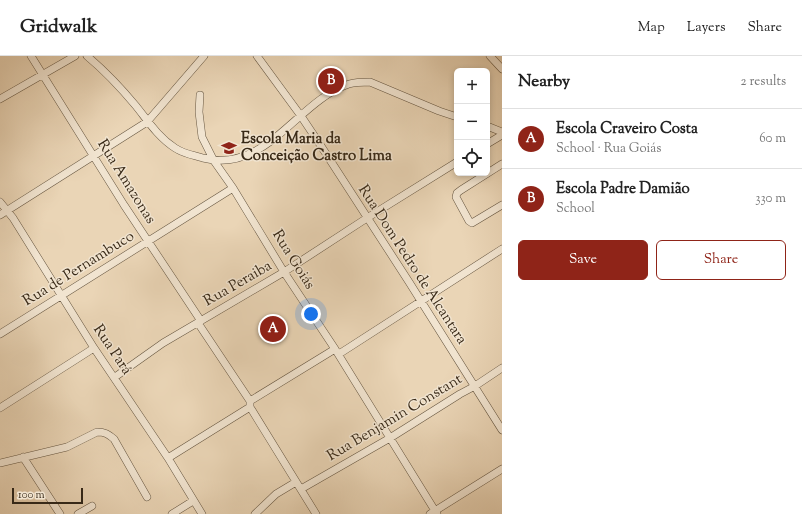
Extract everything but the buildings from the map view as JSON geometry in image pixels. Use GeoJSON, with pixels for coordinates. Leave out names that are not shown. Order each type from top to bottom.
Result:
{"type":"FeatureCollection","features":[{"type":"Feature","properties":{"kind":"street","name":"Rua Amazonas"},"geometry":{"type":"LineString","coordinates":[[31,56],[124,205],[200,322],[316,514]]}},
{"type":"Feature","properties":{"kind":"street"},"geometry":{"type":"LineString","coordinates":[[0,99],[75,56]]}},
{"type":"Feature","properties":{"kind":"street"},"geometry":{"type":"LineString","coordinates":[[88,56],[123,90],[147,122],[162,138],[175,148],[194,156],[214,161],[241,157],[258,151],[331,92],[349,84],[370,82],[438,111],[454,116]]}},
{"type":"Feature","properties":{"kind":"street"},"geometry":{"type":"LineString","coordinates":[[0,215],[147,122],[204,56]]}},
{"type":"Feature","properties":{"kind":"street","name":"Rua Dom Pedro de Alcantara"},"geometry":{"type":"LineString","coordinates":[[257,56],[301,116],[421,301],[502,430]]}},
{"type":"Feature","properties":{"kind":"street"},"geometry":{"type":"LineString","coordinates":[[490,56],[502,69]]}},
{"type":"Feature","properties":{"kind":"street","name":"Rua Goiás"},"geometry":{"type":"LineString","coordinates":[[200,95],[202,137],[214,161],[233,188],[284,272],[337,352],[434,513]]}},
{"type":"Feature","properties":{"kind":"street"},"geometry":{"type":"LineString","coordinates":[[490,127],[502,133],[490,142]]}},
{"type":"Feature","properties":{"kind":"street","name":"Rua Peraiba"},"geometry":{"type":"LineString","coordinates":[[115,377],[163,343],[284,272],[454,164]]}},
{"type":"Feature","properties":{"kind":"street"},"geometry":{"type":"LineString","coordinates":[[502,164],[461,190],[456,196],[469,221],[472,223],[502,205]]}},
{"type":"Feature","properties":{"kind":"street","name":"Rua de Pernambuco"},"geometry":{"type":"LineString","coordinates":[[0,334],[233,188]]}},
{"type":"Feature","properties":{"kind":"street","name":"Rua Pará"},"geometry":{"type":"LineString","coordinates":[[0,202],[94,348],[115,377],[168,458],[202,514]]}},
{"type":"Feature","properties":{"kind":"street"},"geometry":{"type":"LineString","coordinates":[[168,458],[250,404],[421,301],[502,249]]}},
{"type":"Feature","properties":{"kind":"street"},"geometry":{"type":"LineString","coordinates":[[0,408],[57,370],[94,348]]}},
{"type":"Feature","properties":{"kind":"street","name":"Rua Benjamin Constant"},"geometry":{"type":"LineString","coordinates":[[301,489],[390,438],[502,368]]}},
{"type":"Feature","properties":{"kind":"street"},"geometry":{"type":"LineString","coordinates":[[0,463],[67,447],[97,432],[102,432],[108,434],[117,446],[147,497]]}},
{"type":"Feature","properties":{"kind":"street"},"geometry":{"type":"LineString","coordinates":[[23,458],[60,514]]}},
{"type":"Feature","properties":{"kind":"street"},"geometry":{"type":"LineString","coordinates":[[434,513],[502,469]]}},
{"type":"Feature","properties":{"kind":"street"},"geometry":{"type":"LineString","coordinates":[[255,514],[276,494],[296,482]]}},
{"type":"Feature","properties":{"kind":"street"},"geometry":{"type":"LineString","coordinates":[[172,514],[193,501]]}},
{"type":"Feature","properties":{"kind":"street"},"geometry":{"type":"LineString","coordinates":[[78,514],[92,506]]}},
{"type":"Feature","properties":{"kind":"place","name":"Escola Padre Damião"},"geometry":{"type":"Point","coordinates":[331,81]}},
{"type":"Feature","properties":{"kind":"place","name":"Escola Maria da Conceição Castro Lima"},"geometry":{"type":"Point","coordinates":[229,148]}},
{"type":"Feature","properties":{"kind":"place","name":"Escola Craveiro Costa"},"geometry":{"type":"Point","coordinates":[273,329]}}]}
